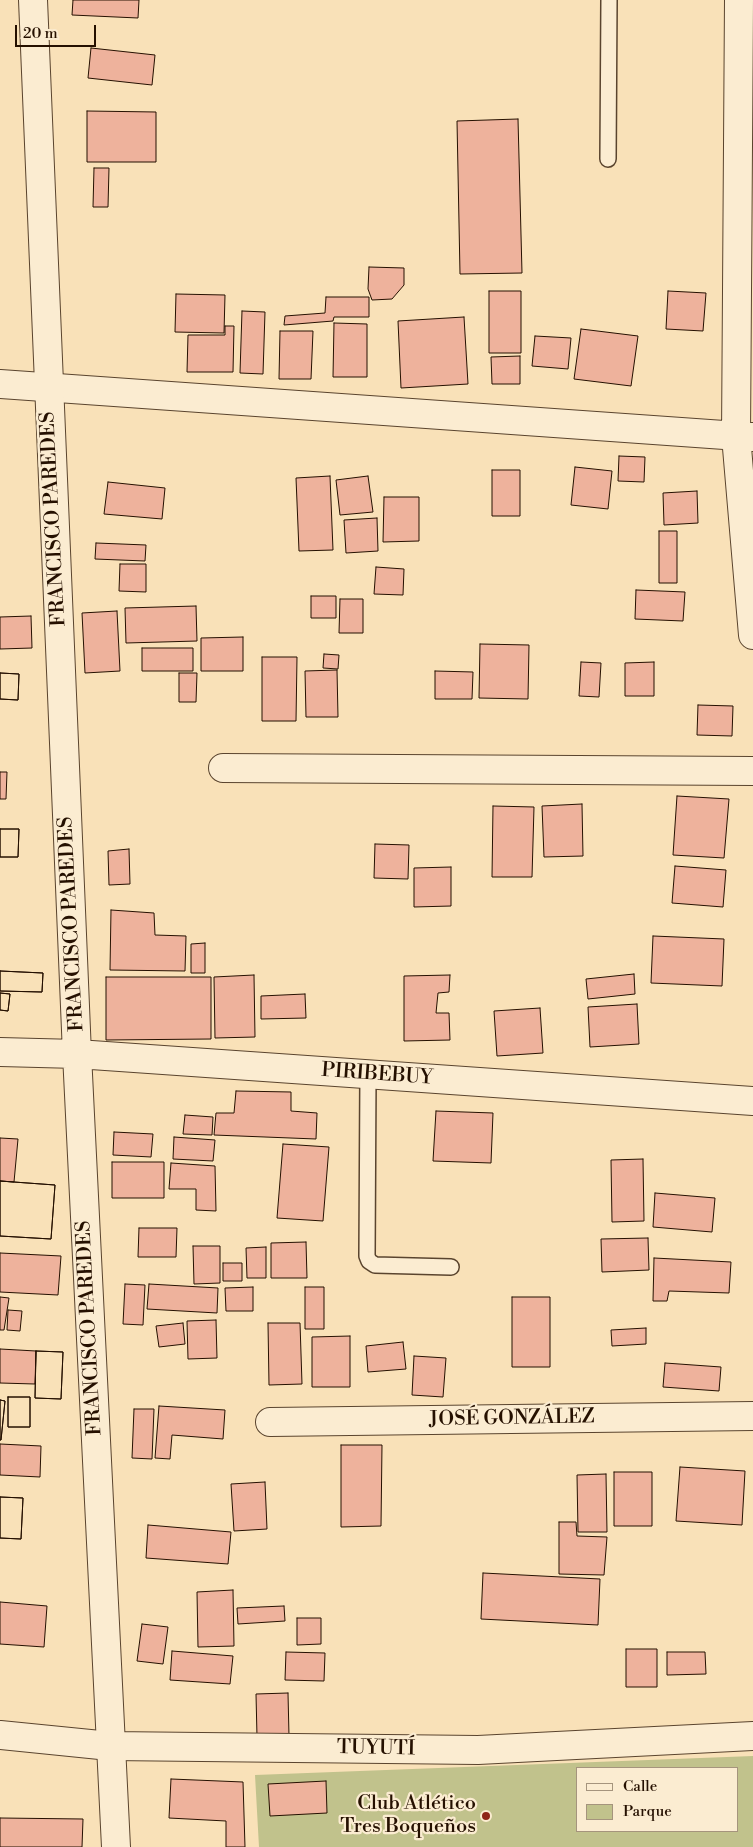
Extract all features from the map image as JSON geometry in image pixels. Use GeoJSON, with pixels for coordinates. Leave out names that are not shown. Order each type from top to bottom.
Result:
{"type":"FeatureCollection","features":[{"type":"Feature","properties":{"kind":"street","name":"FRANCISCO PAREDES"},"geometry":{"type":"LineString","coordinates":[[33,0],[48,388],[116,1847]]}},
{"type":"Feature","properties":{"kind":"street"},"geometry":{"type":"LineString","coordinates":[[739,0],[745,437],[753,635]]}},
{"type":"Feature","properties":{"kind":"street"},"geometry":{"type":"LineString","coordinates":[[0,384],[745,437]]}},
{"type":"Feature","properties":{"kind":"street"},"geometry":{"type":"LineString","coordinates":[[222,768],[753,771]]}},
{"type":"Feature","properties":{"kind":"street","name":"PIRIBEBUY"},"geometry":{"type":"LineString","coordinates":[[0,1052],[78,1054],[753,1101]]}},
{"type":"Feature","properties":{"kind":"street","name":"JOSÉ GONZÁLEZ"},"geometry":{"type":"LineString","coordinates":[[270,1422],[753,1416]]}},
{"type":"Feature","properties":{"kind":"street","name":"TUYUTÍ"},"geometry":{"type":"LineString","coordinates":[[0,1735],[110,1746],[478,1750],[753,1736]]}},
{"type":"Feature","properties":{"kind":"lane"},"geometry":{"type":"LineString","coordinates":[[608,159],[609,0]]}},
{"type":"Feature","properties":{"kind":"lane"},"geometry":{"type":"LineString","coordinates":[[368,1074],[367,1256],[369,1261],[375,1265],[451,1267]]}},
{"type":"Feature","properties":{"kind":"green space"},"geometry":{"type":"Polygon","coordinates":[[[753,1756],[753,1847],[259,1847],[255,1775],[753,1756]]]}},
{"type":"Feature","properties":{"kind":"building"},"geometry":{"type":"Polygon","coordinates":[[[73,0],[139,0],[138,18],[72,15],[73,0]]]}},
{"type":"Feature","properties":{"kind":"building"},"geometry":{"type":"Polygon","coordinates":[[[91,48],[155,55],[152,85],[88,78],[91,48]]]}},
{"type":"Feature","properties":{"kind":"building"},"geometry":{"type":"Polygon","coordinates":[[[87,111],[156,112],[156,162],[87,162],[87,111]]]}},
{"type":"Feature","properties":{"kind":"building"},"geometry":{"type":"Polygon","coordinates":[[[518,119],[522,273],[460,274],[457,121],[518,119]]]}},
{"type":"Feature","properties":{"kind":"building"},"geometry":{"type":"Polygon","coordinates":[[[94,168],[109,168],[108,207],[93,207],[94,168]]]}},
{"type":"Feature","properties":{"kind":"building"},"geometry":{"type":"Polygon","coordinates":[[[369,267],[404,268],[404,285],[392,299],[372,300],[368,289],[369,267]]]}},
{"type":"Feature","properties":{"kind":"building"},"geometry":{"type":"Polygon","coordinates":[[[489,291],[521,291],[521,353],[489,353],[489,291]]]}},
{"type":"Feature","properties":{"kind":"building"},"geometry":{"type":"Polygon","coordinates":[[[668,291],[706,293],[703,331],[666,329],[668,291]]]}},
{"type":"Feature","properties":{"kind":"building"},"geometry":{"type":"Polygon","coordinates":[[[176,294],[225,295],[224,333],[175,332],[176,294]]]}},
{"type":"Feature","properties":{"kind":"building"},"geometry":{"type":"Polygon","coordinates":[[[326,297],[369,297],[369,317],[334,317],[333,321],[284,325],[285,316],[325,313],[326,297]]]}},
{"type":"Feature","properties":{"kind":"building"},"geometry":{"type":"Polygon","coordinates":[[[242,311],[265,312],[263,374],[240,373],[242,311]]]}},
{"type":"Feature","properties":{"kind":"building"},"geometry":{"type":"Polygon","coordinates":[[[464,317],[468,384],[401,388],[398,321],[464,317]]]}},
{"type":"Feature","properties":{"kind":"building"},"geometry":{"type":"Polygon","coordinates":[[[334,323],[367,324],[367,377],[333,377],[334,323]]]}},
{"type":"Feature","properties":{"kind":"building"},"geometry":{"type":"Polygon","coordinates":[[[225,326],[234,326],[233,372],[187,372],[188,335],[225,335],[225,326]]]}},
{"type":"Feature","properties":{"kind":"building"},"geometry":{"type":"Polygon","coordinates":[[[581,329],[638,336],[631,386],[574,379],[581,329]]]}},
{"type":"Feature","properties":{"kind":"building"},"geometry":{"type":"Polygon","coordinates":[[[280,331],[313,331],[311,379],[279,379],[280,331]]]}},
{"type":"Feature","properties":{"kind":"building"},"geometry":{"type":"Polygon","coordinates":[[[535,336],[571,338],[568,369],[532,366],[535,336]]]}},
{"type":"Feature","properties":{"kind":"building"},"geometry":{"type":"Polygon","coordinates":[[[520,356],[520,384],[492,384],[491,357],[520,356]]]}},
{"type":"Feature","properties":{"kind":"building"},"geometry":{"type":"Polygon","coordinates":[[[619,456],[645,457],[644,482],[618,481],[619,456]]]}},
{"type":"Feature","properties":{"kind":"building"},"geometry":{"type":"Polygon","coordinates":[[[575,467],[612,471],[608,509],[571,505],[575,467]]]}},
{"type":"Feature","properties":{"kind":"building"},"geometry":{"type":"Polygon","coordinates":[[[492,470],[520,470],[520,516],[492,516],[492,470]]]}},
{"type":"Feature","properties":{"kind":"building"},"geometry":{"type":"Polygon","coordinates":[[[330,476],[333,550],[299,551],[296,478],[330,476]]]}},
{"type":"Feature","properties":{"kind":"building"},"geometry":{"type":"Polygon","coordinates":[[[368,476],[373,512],[340,515],[336,480],[368,476]]]}},
{"type":"Feature","properties":{"kind":"building"},"geometry":{"type":"Polygon","coordinates":[[[108,482],[165,488],[162,519],[104,514],[108,482]]]}},
{"type":"Feature","properties":{"kind":"building"},"geometry":{"type":"Polygon","coordinates":[[[697,491],[698,523],[664,525],[663,493],[697,491]]]}},
{"type":"Feature","properties":{"kind":"building"},"geometry":{"type":"Polygon","coordinates":[[[384,497],[419,497],[419,541],[383,542],[384,497]]]}},
{"type":"Feature","properties":{"kind":"building"},"geometry":{"type":"Polygon","coordinates":[[[377,518],[378,551],[346,553],[344,520],[377,518]]]}},
{"type":"Feature","properties":{"kind":"building"},"geometry":{"type":"Polygon","coordinates":[[[659,531],[677,531],[677,583],[659,583],[659,531]]]}},
{"type":"Feature","properties":{"kind":"building"},"geometry":{"type":"Polygon","coordinates":[[[96,543],[146,545],[145,561],[95,559],[96,543]]]}},
{"type":"Feature","properties":{"kind":"building"},"geometry":{"type":"Polygon","coordinates":[[[120,564],[146,564],[146,592],[119,591],[120,564]]]}},
{"type":"Feature","properties":{"kind":"building"},"geometry":{"type":"Polygon","coordinates":[[[376,567],[404,569],[403,595],[374,594],[376,567]]]}},
{"type":"Feature","properties":{"kind":"building"},"geometry":{"type":"Polygon","coordinates":[[[636,590],[685,592],[683,621],[635,619],[636,590]]]}},
{"type":"Feature","properties":{"kind":"building"},"geometry":{"type":"Polygon","coordinates":[[[311,596],[336,596],[336,618],[311,618],[311,596]]]}},
{"type":"Feature","properties":{"kind":"building"},"geometry":{"type":"Polygon","coordinates":[[[340,599],[363,599],[363,633],[339,633],[340,599]]]}},
{"type":"Feature","properties":{"kind":"building"},"geometry":{"type":"Polygon","coordinates":[[[196,606],[197,641],[126,643],[125,608],[196,606]]]}},
{"type":"Feature","properties":{"kind":"building"},"geometry":{"type":"Polygon","coordinates":[[[117,611],[120,671],[85,673],[82,613],[117,611]]]}},
{"type":"Feature","properties":{"kind":"building"},"geometry":{"type":"Polygon","coordinates":[[[31,616],[32,648],[0,649],[0,617],[31,616]]]}},
{"type":"Feature","properties":{"kind":"building"},"geometry":{"type":"Polygon","coordinates":[[[243,637],[243,671],[201,671],[201,638],[243,637]]]}},
{"type":"Feature","properties":{"kind":"building"},"geometry":{"type":"Polygon","coordinates":[[[480,644],[529,645],[528,699],[479,698],[480,644]]]}},
{"type":"Feature","properties":{"kind":"building"},"geometry":{"type":"Polygon","coordinates":[[[142,648],[193,648],[193,671],[142,671],[142,648]]]}},
{"type":"Feature","properties":{"kind":"building"},"geometry":{"type":"Polygon","coordinates":[[[324,654],[339,655],[338,669],[323,668],[324,654]]]}},
{"type":"Feature","properties":{"kind":"building"},"geometry":{"type":"Polygon","coordinates":[[[262,657],[297,657],[296,721],[262,721],[262,657]]]}},
{"type":"Feature","properties":{"kind":"building"},"geometry":{"type":"Polygon","coordinates":[[[581,662],[601,663],[599,697],[579,696],[581,662]]]}},
{"type":"Feature","properties":{"kind":"building"},"geometry":{"type":"Polygon","coordinates":[[[654,662],[654,696],[625,696],[625,663],[654,662]]]}},
{"type":"Feature","properties":{"kind":"building"},"geometry":{"type":"Polygon","coordinates":[[[337,670],[338,717],[306,717],[305,671],[337,670]]]}},
{"type":"Feature","properties":{"kind":"building"},"geometry":{"type":"Polygon","coordinates":[[[435,671],[473,672],[472,699],[435,699],[435,671]]]}},
{"type":"Feature","properties":{"kind":"building"},"geometry":{"type":"Polygon","coordinates":[[[0,673],[19,674],[18,700],[0,699],[0,673]]]}},
{"type":"Feature","properties":{"kind":"building"},"geometry":{"type":"Polygon","coordinates":[[[0,673],[19,674],[18,700],[0,699],[0,673]]]}},
{"type":"Feature","properties":{"kind":"building"},"geometry":{"type":"Polygon","coordinates":[[[179,673],[197,673],[196,702],[179,702],[179,673]]]}},
{"type":"Feature","properties":{"kind":"building"},"geometry":{"type":"Polygon","coordinates":[[[698,705],[733,706],[732,736],[697,735],[698,705]]]}},
{"type":"Feature","properties":{"kind":"building"},"geometry":{"type":"Polygon","coordinates":[[[0,772],[7,772],[6,799],[0,799],[0,772]]]}},
{"type":"Feature","properties":{"kind":"building"},"geometry":{"type":"Polygon","coordinates":[[[677,796],[729,799],[724,858],[673,855],[677,796]]]}},
{"type":"Feature","properties":{"kind":"building"},"geometry":{"type":"Polygon","coordinates":[[[582,804],[583,856],[544,857],[542,806],[582,804]]]}},
{"type":"Feature","properties":{"kind":"building"},"geometry":{"type":"Polygon","coordinates":[[[493,806],[534,807],[532,877],[492,877],[493,806]]]}},
{"type":"Feature","properties":{"kind":"building"},"geometry":{"type":"Polygon","coordinates":[[[0,829],[19,829],[18,857],[0,857],[0,829]]]}},
{"type":"Feature","properties":{"kind":"building"},"geometry":{"type":"Polygon","coordinates":[[[0,829],[19,829],[18,857],[0,857],[0,829]]]}},
{"type":"Feature","properties":{"kind":"building"},"geometry":{"type":"Polygon","coordinates":[[[375,844],[409,845],[408,879],[374,878],[375,844]]]}},
{"type":"Feature","properties":{"kind":"building"},"geometry":{"type":"Polygon","coordinates":[[[129,849],[130,884],[109,885],[108,851],[129,849]]]}},
{"type":"Feature","properties":{"kind":"building"},"geometry":{"type":"Polygon","coordinates":[[[675,866],[726,870],[723,907],[672,903],[675,866]]]}},
{"type":"Feature","properties":{"kind":"building"},"geometry":{"type":"Polygon","coordinates":[[[451,867],[451,906],[414,907],[414,868],[451,867]]]}},
{"type":"Feature","properties":{"kind":"building"},"geometry":{"type":"Polygon","coordinates":[[[111,910],[154,913],[155,935],[186,936],[185,971],[110,970],[111,910]]]}},
{"type":"Feature","properties":{"kind":"building"},"geometry":{"type":"Polygon","coordinates":[[[653,936],[724,939],[722,986],[651,983],[653,936]]]}},
{"type":"Feature","properties":{"kind":"building"},"geometry":{"type":"Polygon","coordinates":[[[205,943],[205,973],[191,973],[191,944],[205,943]]]}},
{"type":"Feature","properties":{"kind":"building"},"geometry":{"type":"Polygon","coordinates":[[[0,971],[43,973],[42,992],[0,991],[0,971]]]}},
{"type":"Feature","properties":{"kind":"building"},"geometry":{"type":"Polygon","coordinates":[[[0,971],[43,973],[42,992],[0,991],[0,971]]]}},
{"type":"Feature","properties":{"kind":"building"},"geometry":{"type":"Polygon","coordinates":[[[634,974],[635,994],[588,999],[586,979],[634,974]]]}},
{"type":"Feature","properties":{"kind":"building"},"geometry":{"type":"Polygon","coordinates":[[[254,975],[255,1037],[215,1038],[214,977],[254,975]]]}},
{"type":"Feature","properties":{"kind":"building"},"geometry":{"type":"Polygon","coordinates":[[[450,975],[449,992],[438,993],[436,1013],[449,1013],[450,1040],[404,1041],[404,976],[450,975]]]}},
{"type":"Feature","properties":{"kind":"building"},"geometry":{"type":"Polygon","coordinates":[[[106,977],[211,977],[211,1039],[106,1040],[106,977]]]}},
{"type":"Feature","properties":{"kind":"building"},"geometry":{"type":"Polygon","coordinates":[[[0,993],[10,994],[8,1011],[0,1010],[0,993]]]}},
{"type":"Feature","properties":{"kind":"building"},"geometry":{"type":"Polygon","coordinates":[[[0,993],[10,994],[8,1011],[0,1010],[0,993]]]}},
{"type":"Feature","properties":{"kind":"building"},"geometry":{"type":"Polygon","coordinates":[[[305,994],[306,1018],[261,1019],[261,996],[305,994]]]}},
{"type":"Feature","properties":{"kind":"building"},"geometry":{"type":"Polygon","coordinates":[[[637,1004],[639,1044],[590,1047],[588,1007],[637,1004]]]}},
{"type":"Feature","properties":{"kind":"building"},"geometry":{"type":"Polygon","coordinates":[[[540,1008],[543,1053],[497,1056],[494,1011],[540,1008]]]}},
{"type":"Feature","properties":{"kind":"building"},"geometry":{"type":"Polygon","coordinates":[[[236,1091],[291,1092],[291,1111],[317,1113],[316,1139],[214,1135],[216,1113],[234,1113],[236,1091]]]}},
{"type":"Feature","properties":{"kind":"building"},"geometry":{"type":"Polygon","coordinates":[[[436,1111],[493,1113],[491,1163],[433,1161],[436,1111]]]}},
{"type":"Feature","properties":{"kind":"building"},"geometry":{"type":"Polygon","coordinates":[[[185,1115],[213,1117],[212,1135],[183,1134],[185,1115]]]}},
{"type":"Feature","properties":{"kind":"building"},"geometry":{"type":"Polygon","coordinates":[[[114,1132],[153,1134],[151,1157],[113,1155],[114,1132]]]}},
{"type":"Feature","properties":{"kind":"building"},"geometry":{"type":"Polygon","coordinates":[[[174,1137],[215,1140],[213,1161],[173,1159],[174,1137]]]}},
{"type":"Feature","properties":{"kind":"building"},"geometry":{"type":"Polygon","coordinates":[[[0,1138],[18,1139],[14,1182],[0,1181],[0,1138]]]}},
{"type":"Feature","properties":{"kind":"building"},"geometry":{"type":"Polygon","coordinates":[[[283,1144],[329,1147],[323,1221],[277,1218],[283,1144]]]}},
{"type":"Feature","properties":{"kind":"building"},"geometry":{"type":"Polygon","coordinates":[[[643,1159],[644,1221],[612,1222],[611,1160],[643,1159]]]}},
{"type":"Feature","properties":{"kind":"building"},"geometry":{"type":"Polygon","coordinates":[[[112,1162],[164,1162],[164,1198],[112,1198],[112,1162]]]}},
{"type":"Feature","properties":{"kind":"building"},"geometry":{"type":"Polygon","coordinates":[[[171,1163],[215,1166],[216,1211],[196,1210],[196,1189],[169,1189],[171,1163]]]}},
{"type":"Feature","properties":{"kind":"building"},"geometry":{"type":"Polygon","coordinates":[[[0,1181],[55,1185],[51,1239],[0,1236],[0,1181]]]}},
{"type":"Feature","properties":{"kind":"building"},"geometry":{"type":"Polygon","coordinates":[[[0,1181],[55,1185],[51,1239],[0,1236],[0,1181]]]}},
{"type":"Feature","properties":{"kind":"building"},"geometry":{"type":"Polygon","coordinates":[[[655,1193],[715,1198],[712,1232],[653,1227],[655,1193]]]}},
{"type":"Feature","properties":{"kind":"building"},"geometry":{"type":"Polygon","coordinates":[[[139,1228],[177,1228],[176,1257],[138,1257],[139,1228]]]}},
{"type":"Feature","properties":{"kind":"building"},"geometry":{"type":"Polygon","coordinates":[[[648,1238],[649,1270],[602,1272],[601,1239],[648,1238]]]}},
{"type":"Feature","properties":{"kind":"building"},"geometry":{"type":"Polygon","coordinates":[[[306,1242],[307,1278],[271,1278],[271,1243],[306,1242]]]}},
{"type":"Feature","properties":{"kind":"building"},"geometry":{"type":"Polygon","coordinates":[[[193,1246],[220,1246],[220,1283],[194,1284],[193,1246]]]}},
{"type":"Feature","properties":{"kind":"building"},"geometry":{"type":"Polygon","coordinates":[[[266,1247],[266,1278],[247,1278],[246,1248],[266,1247]]]}},
{"type":"Feature","properties":{"kind":"building"},"geometry":{"type":"Polygon","coordinates":[[[0,1253],[61,1256],[58,1295],[0,1292],[0,1253]]]}},
{"type":"Feature","properties":{"kind":"building"},"geometry":{"type":"Polygon","coordinates":[[[654,1258],[731,1262],[729,1293],[669,1291],[667,1301],[653,1301],[654,1258]]]}},
{"type":"Feature","properties":{"kind":"building"},"geometry":{"type":"Polygon","coordinates":[[[223,1263],[242,1263],[242,1281],[223,1281],[223,1263]]]}},
{"type":"Feature","properties":{"kind":"building"},"geometry":{"type":"Polygon","coordinates":[[[125,1284],[145,1285],[143,1325],[123,1324],[125,1284]]]}},
{"type":"Feature","properties":{"kind":"building"},"geometry":{"type":"Polygon","coordinates":[[[149,1284],[218,1288],[217,1313],[147,1309],[149,1284]]]}},
{"type":"Feature","properties":{"kind":"building"},"geometry":{"type":"Polygon","coordinates":[[[253,1287],[253,1311],[226,1311],[225,1288],[253,1287]]]}},
{"type":"Feature","properties":{"kind":"building"},"geometry":{"type":"Polygon","coordinates":[[[305,1287],[324,1287],[324,1329],[305,1329],[305,1287]]]}},
{"type":"Feature","properties":{"kind":"building"},"geometry":{"type":"Polygon","coordinates":[[[0,1297],[9,1298],[4,1330],[0,1330],[0,1297]]]}},
{"type":"Feature","properties":{"kind":"building"},"geometry":{"type":"Polygon","coordinates":[[[512,1297],[550,1297],[550,1367],[512,1367],[512,1297]]]}},
{"type":"Feature","properties":{"kind":"building"},"geometry":{"type":"Polygon","coordinates":[[[8,1310],[22,1311],[20,1331],[7,1330],[8,1310]]]}},
{"type":"Feature","properties":{"kind":"building"},"geometry":{"type":"Polygon","coordinates":[[[216,1320],[217,1358],[188,1359],[187,1321],[216,1320]]]}},
{"type":"Feature","properties":{"kind":"building"},"geometry":{"type":"Polygon","coordinates":[[[183,1323],[185,1344],[159,1347],[156,1326],[183,1323]]]}},
{"type":"Feature","properties":{"kind":"building"},"geometry":{"type":"Polygon","coordinates":[[[268,1323],[300,1323],[302,1384],[269,1385],[268,1323]]]}},
{"type":"Feature","properties":{"kind":"building"},"geometry":{"type":"Polygon","coordinates":[[[646,1328],[646,1344],[612,1346],[611,1330],[646,1328]]]}},
{"type":"Feature","properties":{"kind":"building"},"geometry":{"type":"Polygon","coordinates":[[[350,1336],[350,1387],[312,1387],[312,1337],[350,1336]]]}},
{"type":"Feature","properties":{"kind":"building"},"geometry":{"type":"Polygon","coordinates":[[[403,1342],[406,1369],[368,1372],[366,1346],[403,1342]]]}},
{"type":"Feature","properties":{"kind":"building"},"geometry":{"type":"Polygon","coordinates":[[[0,1349],[36,1351],[35,1384],[0,1383],[0,1349]]]}},
{"type":"Feature","properties":{"kind":"building"},"geometry":{"type":"Polygon","coordinates":[[[36,1351],[63,1352],[61,1399],[35,1398],[36,1351]]]}},
{"type":"Feature","properties":{"kind":"building"},"geometry":{"type":"Polygon","coordinates":[[[36,1351],[63,1352],[61,1399],[35,1398],[36,1351]]]}},
{"type":"Feature","properties":{"kind":"building"},"geometry":{"type":"Polygon","coordinates":[[[414,1356],[446,1358],[443,1397],[412,1395],[414,1356]]]}},
{"type":"Feature","properties":{"kind":"building"},"geometry":{"type":"Polygon","coordinates":[[[665,1363],[721,1367],[719,1391],[663,1387],[665,1363]]]}},
{"type":"Feature","properties":{"kind":"building"},"geometry":{"type":"Polygon","coordinates":[[[8,1397],[30,1397],[30,1427],[8,1427],[8,1397]]]}},
{"type":"Feature","properties":{"kind":"building"},"geometry":{"type":"Polygon","coordinates":[[[8,1397],[30,1397],[30,1427],[8,1427],[8,1397]]]}},
{"type":"Feature","properties":{"kind":"building"},"geometry":{"type":"Polygon","coordinates":[[[0,1400],[5,1401],[1,1440],[0,1440],[0,1400]]]}},
{"type":"Feature","properties":{"kind":"building"},"geometry":{"type":"Polygon","coordinates":[[[0,1400],[5,1401],[1,1440],[0,1440],[0,1400]]]}},
{"type":"Feature","properties":{"kind":"building"},"geometry":{"type":"Polygon","coordinates":[[[159,1406],[225,1410],[223,1439],[172,1435],[170,1459],[155,1458],[159,1406]]]}},
{"type":"Feature","properties":{"kind":"building"},"geometry":{"type":"Polygon","coordinates":[[[134,1409],[154,1409],[152,1459],[132,1458],[134,1409]]]}},
{"type":"Feature","properties":{"kind":"building"},"geometry":{"type":"Polygon","coordinates":[[[0,1444],[41,1446],[40,1477],[0,1475],[0,1444]]]}},
{"type":"Feature","properties":{"kind":"building"},"geometry":{"type":"Polygon","coordinates":[[[341,1445],[382,1445],[381,1526],[341,1527],[341,1445]]]}},
{"type":"Feature","properties":{"kind":"building"},"geometry":{"type":"Polygon","coordinates":[[[680,1467],[745,1471],[742,1525],[676,1521],[680,1467]]]}},
{"type":"Feature","properties":{"kind":"building"},"geometry":{"type":"Polygon","coordinates":[[[614,1472],[652,1472],[652,1526],[614,1526],[614,1472]]]}},
{"type":"Feature","properties":{"kind":"building"},"geometry":{"type":"Polygon","coordinates":[[[606,1474],[607,1532],[578,1532],[577,1475],[606,1474]]]}},
{"type":"Feature","properties":{"kind":"building"},"geometry":{"type":"Polygon","coordinates":[[[265,1482],[267,1529],[234,1531],[231,1484],[265,1482]]]}},
{"type":"Feature","properties":{"kind":"building"},"geometry":{"type":"Polygon","coordinates":[[[0,1497],[23,1498],[21,1539],[0,1538],[0,1497]]]}},
{"type":"Feature","properties":{"kind":"building"},"geometry":{"type":"Polygon","coordinates":[[[0,1497],[23,1498],[21,1539],[0,1538],[0,1497]]]}},
{"type":"Feature","properties":{"kind":"building"},"geometry":{"type":"Polygon","coordinates":[[[559,1522],[576,1522],[577,1536],[607,1537],[604,1575],[559,1574],[559,1522]]]}},
{"type":"Feature","properties":{"kind":"building"},"geometry":{"type":"Polygon","coordinates":[[[148,1525],[231,1532],[228,1564],[146,1558],[148,1525]]]}},
{"type":"Feature","properties":{"kind":"building"},"geometry":{"type":"Polygon","coordinates":[[[483,1573],[600,1579],[598,1625],[481,1619],[483,1573]]]}},
{"type":"Feature","properties":{"kind":"building"},"geometry":{"type":"Polygon","coordinates":[[[233,1590],[234,1646],[198,1647],[197,1592],[233,1590]]]}},
{"type":"Feature","properties":{"kind":"building"},"geometry":{"type":"Polygon","coordinates":[[[0,1602],[47,1606],[44,1647],[0,1644],[0,1602]]]}},
{"type":"Feature","properties":{"kind":"building"},"geometry":{"type":"Polygon","coordinates":[[[284,1606],[285,1621],[238,1624],[237,1608],[284,1606]]]}},
{"type":"Feature","properties":{"kind":"building"},"geometry":{"type":"Polygon","coordinates":[[[297,1618],[321,1618],[321,1644],[297,1645],[297,1618]]]}},
{"type":"Feature","properties":{"kind":"building"},"geometry":{"type":"Polygon","coordinates":[[[142,1624],[168,1627],[163,1664],[137,1661],[142,1624]]]}},
{"type":"Feature","properties":{"kind":"building"},"geometry":{"type":"Polygon","coordinates":[[[626,1649],[657,1649],[657,1687],[626,1687],[626,1649]]]}},
{"type":"Feature","properties":{"kind":"building"},"geometry":{"type":"Polygon","coordinates":[[[172,1651],[233,1656],[230,1684],[170,1680],[172,1651]]]}},
{"type":"Feature","properties":{"kind":"building"},"geometry":{"type":"Polygon","coordinates":[[[286,1652],[325,1653],[324,1681],[285,1680],[286,1652]]]}},
{"type":"Feature","properties":{"kind":"building"},"geometry":{"type":"Polygon","coordinates":[[[667,1652],[705,1652],[706,1674],[667,1675],[667,1652]]]}},
{"type":"Feature","properties":{"kind":"building"},"geometry":{"type":"Polygon","coordinates":[[[288,1693],[289,1736],[257,1737],[256,1694],[288,1693]]]}},
{"type":"Feature","properties":{"kind":"building"},"geometry":{"type":"Polygon","coordinates":[[[171,1779],[243,1782],[245,1847],[226,1847],[226,1821],[169,1818],[171,1779]]]}},
{"type":"Feature","properties":{"kind":"building"},"geometry":{"type":"Polygon","coordinates":[[[326,1781],[327,1813],[270,1816],[268,1784],[326,1781]]]}},
{"type":"Feature","properties":{"kind":"building"},"geometry":{"type":"Polygon","coordinates":[[[0,1818],[83,1819],[82,1847],[0,1847],[0,1818]]]}},
{"type":"Feature","properties":{"kind":"place","name":"Club Atlético Tres Boqueños"},"geometry":{"type":"Point","coordinates":[486,1816]}}]}
